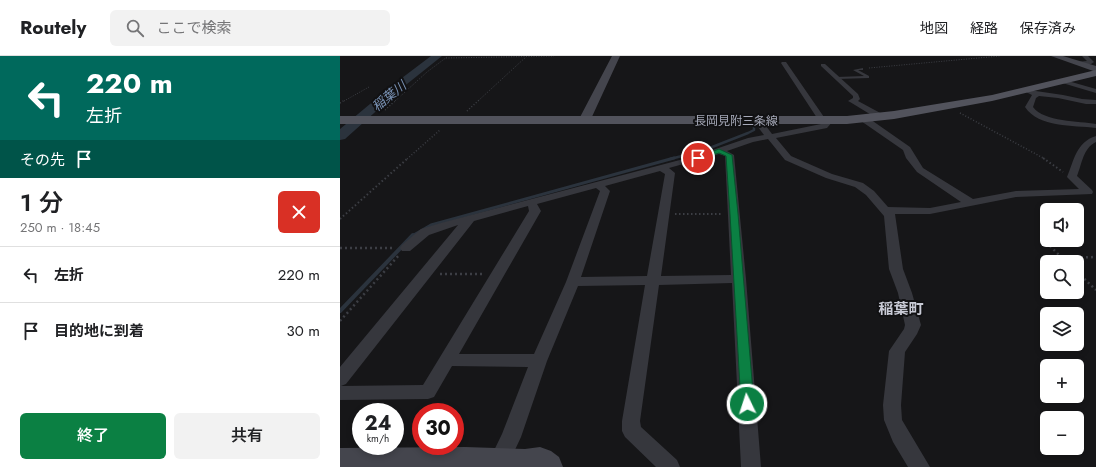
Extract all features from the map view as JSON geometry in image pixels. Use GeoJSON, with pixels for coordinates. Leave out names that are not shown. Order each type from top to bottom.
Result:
{"type":"FeatureCollection","features":[{"type":"Feature","properties":{"kind":"main road","name":"長岡見附三条線"},"geometry":{"type":"LineString","coordinates":[[340,120],[826,121],[864,119],[948,106],[1025,91],[1096,73]]}},
{"type":"Feature","properties":{"kind":"street"},"geometry":{"type":"LineString","coordinates":[[584,120],[616,56]]}},
{"type":"Feature","properties":{"kind":"street"},"geometry":{"type":"LineString","coordinates":[[1056,56],[1067,56]]}},
{"type":"Feature","properties":{"kind":"street"},"geometry":{"type":"LineString","coordinates":[[1056,56],[1096,69]]}},
{"type":"Feature","properties":{"kind":"street"},"geometry":{"type":"LineString","coordinates":[[1078,64],[1091,62],[1085,56]]}},
{"type":"Feature","properties":{"kind":"street"},"geometry":{"type":"LineString","coordinates":[[406,248],[426,232],[445,225],[662,168],[769,135],[824,126],[826,121],[784,63]]}},
{"type":"Feature","properties":{"kind":"street"},"geometry":{"type":"LineString","coordinates":[[823,65],[856,96],[857,99],[852,102],[881,117]]}},
{"type":"Feature","properties":{"kind":"street"},"geometry":{"type":"LineString","coordinates":[[1061,81],[1096,91]]}},
{"type":"Feature","properties":{"kind":"street"},"geometry":{"type":"LineString","coordinates":[[1025,91],[1058,96],[1086,103],[1096,102]]}},
{"type":"Feature","properties":{"kind":"street"},"geometry":{"type":"LineString","coordinates":[[1037,94],[1033,97],[1029,107],[1031,112],[1034,114],[1050,120],[1096,126]]}},
{"type":"Feature","properties":{"kind":"street"},"geometry":{"type":"LineString","coordinates":[[864,119],[907,149],[911,158],[920,170],[971,203]]}},
{"type":"Feature","properties":{"kind":"street"},"geometry":{"type":"LineString","coordinates":[[760,121],[762,127],[788,158],[829,176],[859,185],[870,193],[890,215],[896,269],[905,293],[913,325],[912,330],[897,351],[892,405],[893,420],[900,436],[920,467]]}},
{"type":"Feature","properties":{"kind":"street"},"geometry":{"type":"LineString","coordinates":[[887,210],[930,211],[1016,194],[1088,192],[1072,177],[1083,146],[1089,141],[1096,139]]}},
{"type":"Feature","properties":{"kind":"street"},"geometry":{"type":"LineString","coordinates":[[719,151],[729,155],[739,279],[751,467]]}},
{"type":"Feature","properties":{"kind":"street"},"geometry":{"type":"LineString","coordinates":[[662,168],[670,173],[631,421],[632,431],[670,467]]}},
{"type":"Feature","properties":{"kind":"street"},"geometry":{"type":"LineString","coordinates":[[497,464],[511,437],[539,361],[574,282],[605,191],[598,184]]}},
{"type":"Feature","properties":{"kind":"street"},"geometry":{"type":"LineString","coordinates":[[340,393],[428,392],[535,210],[531,202]]}},
{"type":"Feature","properties":{"kind":"street"},"geometry":{"type":"LineString","coordinates":[[340,379],[470,218]]}},
{"type":"Feature","properties":{"kind":"street"},"geometry":{"type":"LineString","coordinates":[[574,282],[739,279]]}},
{"type":"Feature","properties":{"kind":"street"},"geometry":{"type":"LineString","coordinates":[[446,360],[539,361]]}},
{"type":"Feature","properties":{"kind":"street"},"geometry":{"type":"LineString","coordinates":[[355,464],[497,464],[540,461],[548,467]]}},
{"type":"Feature","properties":{"kind":"lane"},"geometry":{"type":"LineString","coordinates":[[837,78],[868,77],[855,70],[862,69]]}},
{"type":"Feature","properties":{"kind":"path"},"geometry":{"type":"LineString","coordinates":[[373,120],[427,72],[449,56]]}},
{"type":"Feature","properties":{"kind":"path"},"geometry":{"type":"LineString","coordinates":[[340,218],[398,166],[454,120],[527,56]]}},
{"type":"Feature","properties":{"kind":"path"},"geometry":{"type":"LineString","coordinates":[[446,58],[554,56]]}},
{"type":"Feature","properties":{"kind":"path"},"geometry":{"type":"LineString","coordinates":[[862,69],[1000,56]]}},
{"type":"Feature","properties":{"kind":"path"},"geometry":{"type":"LineString","coordinates":[[340,103],[369,87]]}},
{"type":"Feature","properties":{"kind":"path"},"geometry":{"type":"LineString","coordinates":[[948,106],[1048,161],[1072,177]]}},
{"type":"Feature","properties":{"kind":"path"},"geometry":{"type":"LineString","coordinates":[[664,214],[734,214]]}},
{"type":"Feature","properties":{"kind":"path"},"geometry":{"type":"LineString","coordinates":[[1051,247],[1058,255]]}},
{"type":"Feature","properties":{"kind":"path"},"geometry":{"type":"LineString","coordinates":[[340,248],[406,248]]}},
{"type":"Feature","properties":{"kind":"path"},"geometry":{"type":"LineString","coordinates":[[340,321],[406,248]]}},
{"type":"Feature","properties":{"kind":"path"},"geometry":{"type":"LineString","coordinates":[[1084,257],[1096,257]]}},
{"type":"Feature","properties":{"kind":"path"},"geometry":{"type":"LineString","coordinates":[[424,274],[498,274]]}},
{"type":"Feature","properties":{"kind":"path"},"geometry":{"type":"LineString","coordinates":[[1084,279],[1096,290]]}},
{"type":"Feature","properties":{"kind":"waterway","name":"稲葉川"},"geometry":{"type":"LineString","coordinates":[[340,136],[398,86],[437,56]]}},
{"type":"Feature","properties":{"kind":"waterway"},"geometry":{"type":"LineString","coordinates":[[674,158],[702,151],[748,133],[754,130],[754,125]]}},
{"type":"Feature","properties":{"kind":"waterway"},"geometry":{"type":"LineString","coordinates":[[412,236],[431,225],[674,158]]}},
{"type":"Feature","properties":{"kind":"waterway"},"geometry":{"type":"LineString","coordinates":[[670,159],[674,158]]}},
{"type":"Feature","properties":{"kind":"waterway"},"geometry":{"type":"LineString","coordinates":[[340,311],[412,236]]}},
{"type":"Feature","properties":{"kind":"district","name":"稲葉町"},"geometry":{"type":"Point","coordinates":[901,309]}},
{"type":"Feature","properties":{"kind":"route"},"geometry":{"type":"LineString","coordinates":[[698,158],[719,151],[729,155],[747,404]]}}]}
